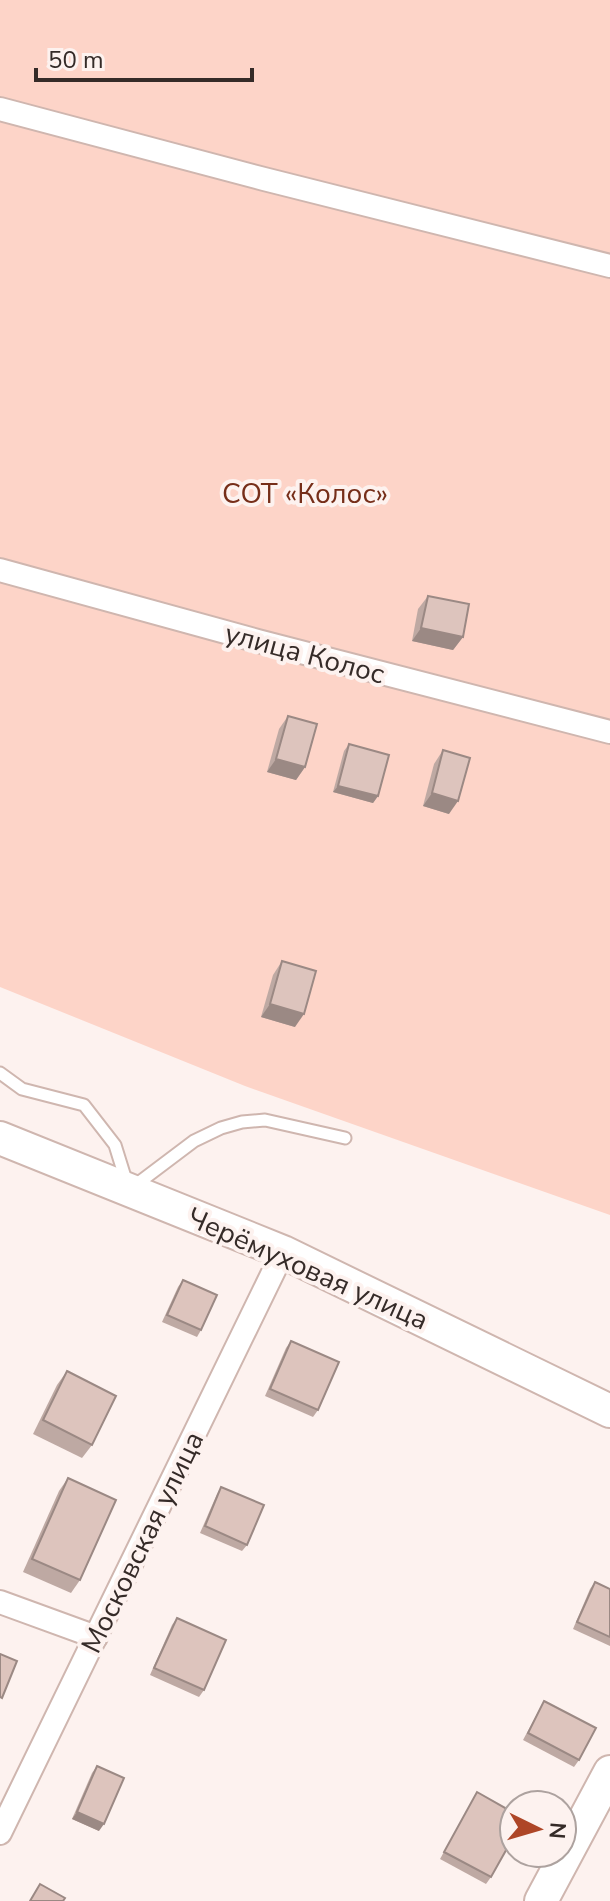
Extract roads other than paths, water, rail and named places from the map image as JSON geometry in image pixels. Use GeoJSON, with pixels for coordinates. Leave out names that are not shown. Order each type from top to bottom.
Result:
{"type":"FeatureCollection","features":[{"type":"Feature","properties":{"kind":"street"},"geometry":{"type":"LineString","coordinates":[[0,109],[610,266]]}},
{"type":"Feature","properties":{"kind":"street","name":"улица Колос"},"geometry":{"type":"LineString","coordinates":[[0,570],[610,732]]}},
{"type":"Feature","properties":{"kind":"street","name":"Черёмуховая улица"},"geometry":{"type":"LineString","coordinates":[[0,1138],[283,1252],[610,1411]]}},
{"type":"Feature","properties":{"kind":"street","name":"Московская улица"},"geometry":{"type":"LineString","coordinates":[[0,1833],[283,1252]]}},
{"type":"Feature","properties":{"kind":"street"},"geometry":{"type":"LineString","coordinates":[[0,1602],[96,1637]]}},
{"type":"Feature","properties":{"kind":"street"},"geometry":{"type":"LineString","coordinates":[[541,1901],[610,1772]]}},
{"type":"Feature","properties":{"kind":"lane"},"geometry":{"type":"LineString","coordinates":[[0,1073],[22,1089],[84,1105],[115,1145],[129,1190],[194,1141],[242,1122],[265,1120],[345,1138]]}},
{"type":"Feature","properties":{"kind":"park label","name":"СОТ «Колос»"},"geometry":{"type":"Point","coordinates":[305,493]}}]}
